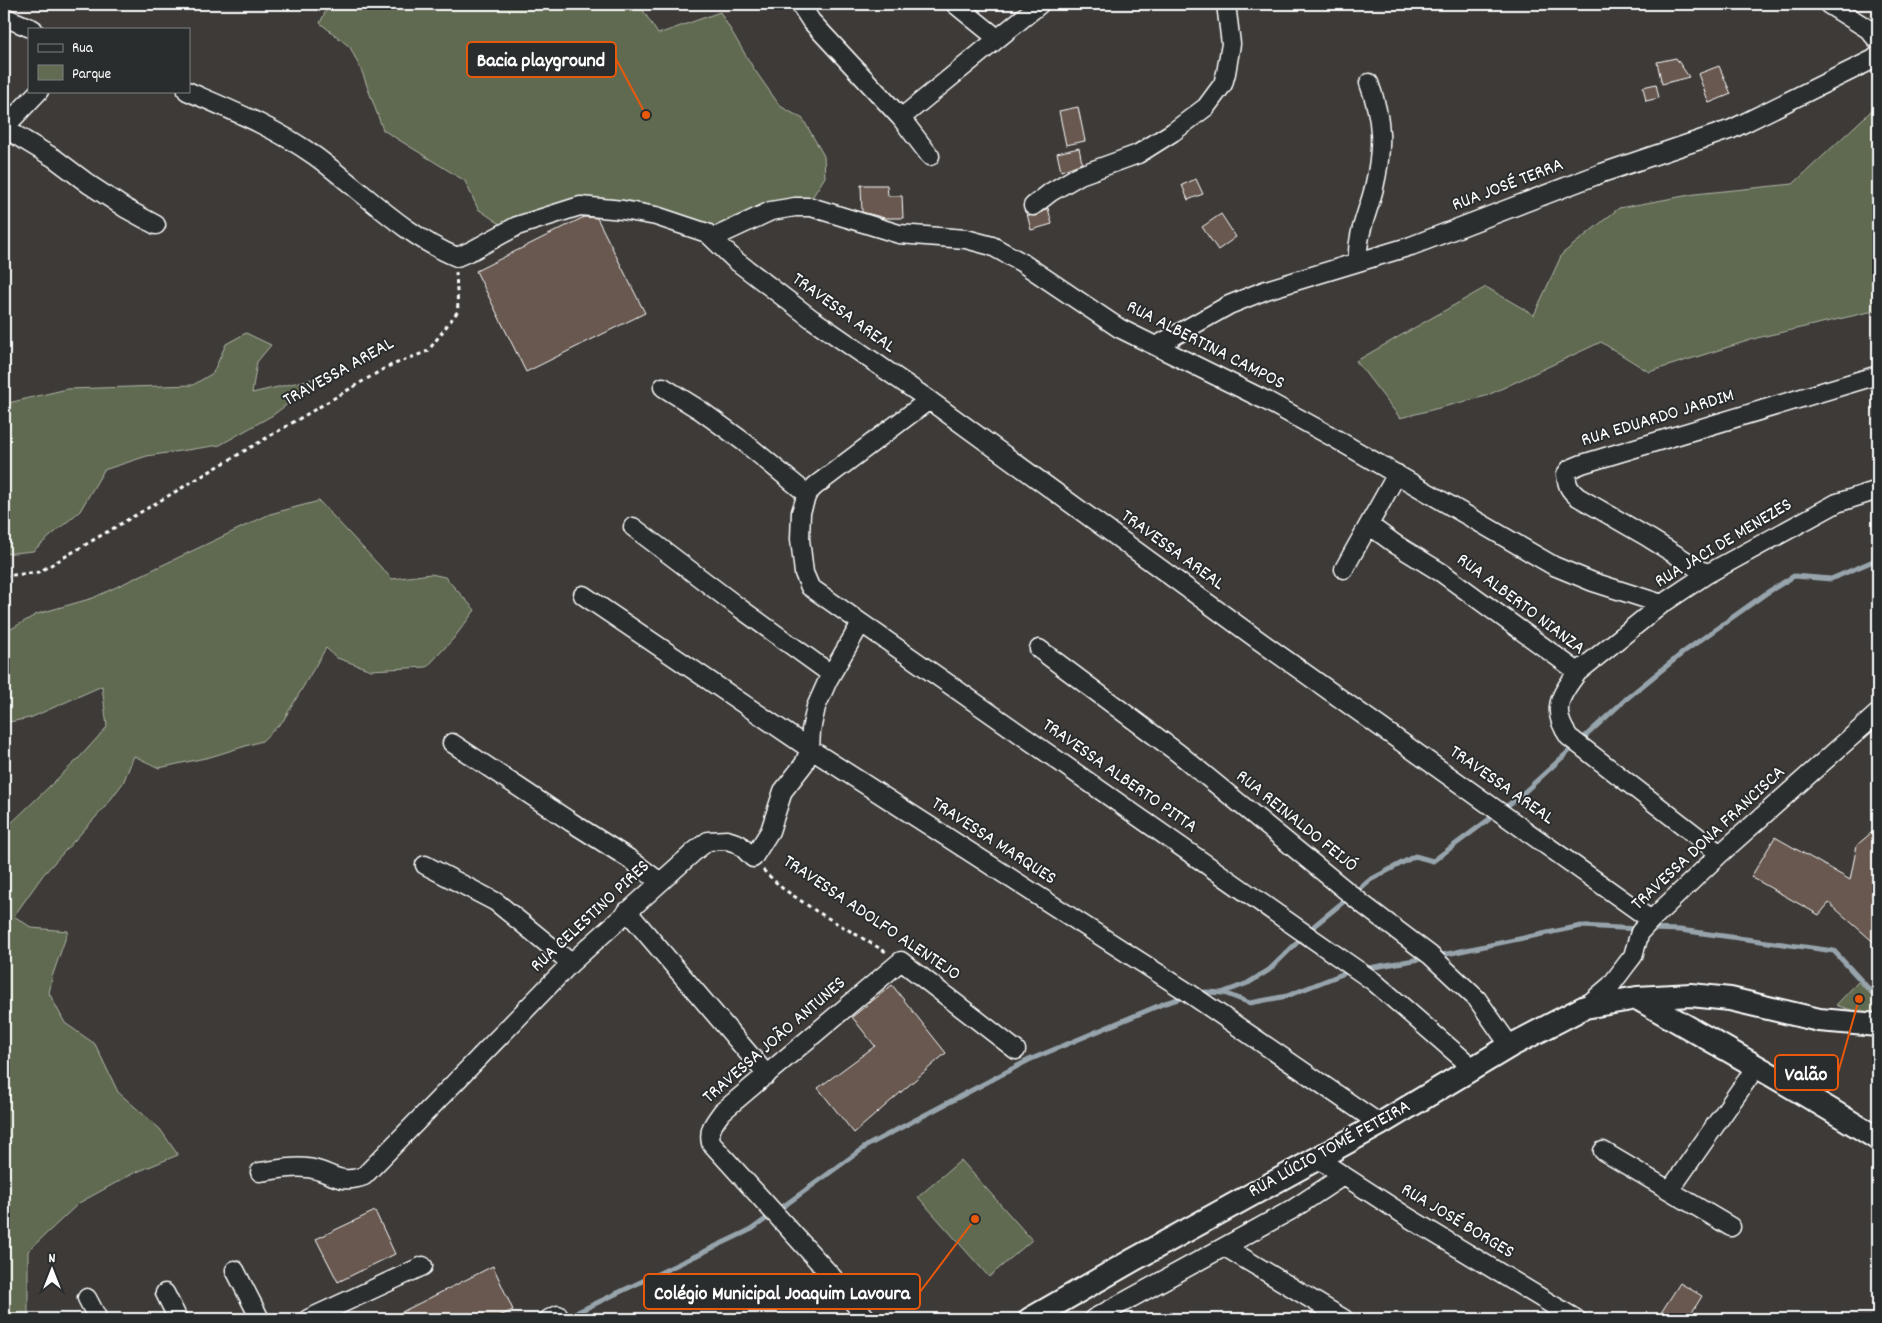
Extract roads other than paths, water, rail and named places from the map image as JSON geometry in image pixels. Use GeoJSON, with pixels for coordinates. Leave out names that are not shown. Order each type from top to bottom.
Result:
{"type":"FeatureCollection","features":[{"type":"Feature","properties":{"kind":"main road","name":"RUA LÚCIO TOMÉ FETEIRA"},"geometry":{"type":"LineString","coordinates":[[1030,1319],[1380,1124],[1510,1046],[1585,1007],[1637,998],[1691,994],[1730,998],[1819,1020],[1878,1025]]}},
{"type":"Feature","properties":{"kind":"main road"},"geometry":{"type":"LineString","coordinates":[[1637,998],[1878,1138]]}},
{"type":"Feature","properties":{"kind":"street"},"geometry":{"type":"LineString","coordinates":[[800,4],[811,21],[901,118],[930,156]]}},
{"type":"Feature","properties":{"kind":"street"},"geometry":{"type":"LineString","coordinates":[[955,4],[997,38]]}},
{"type":"Feature","properties":{"kind":"street"},"geometry":{"type":"LineString","coordinates":[[901,118],[1040,4]]}},
{"type":"Feature","properties":{"kind":"street"},"geometry":{"type":"LineString","coordinates":[[1032,206],[1080,175],[1138,154],[1173,132],[1206,106],[1223,84],[1226,73],[1231,44],[1226,4]]}},
{"type":"Feature","properties":{"kind":"street"},"geometry":{"type":"LineString","coordinates":[[1828,4],[1868,29],[1878,41]]}},
{"type":"Feature","properties":{"kind":"street"},"geometry":{"type":"LineString","coordinates":[[4,17],[31,28]]}},
{"type":"Feature","properties":{"kind":"street","name":"RUA JOSÉ TERRA"},"geometry":{"type":"LineString","coordinates":[[1156,346],[1229,305],[1266,290],[1411,246],[1602,173],[1732,129],[1876,57]]}},
{"type":"Feature","properties":{"kind":"street"},"geometry":{"type":"LineString","coordinates":[[1358,262],[1359,234],[1374,188],[1381,148],[1378,110],[1369,83]]}},
{"type":"Feature","properties":{"kind":"street"},"geometry":{"type":"LineString","coordinates":[[38,92],[4,128],[54,158],[90,186],[125,208],[156,224]]}},
{"type":"Feature","properties":{"kind":"street","name":"TRAVESSA AREAL"},"geometry":{"type":"LineString","coordinates":[[189,92],[279,133],[314,156],[428,244],[457,257],[517,226],[580,206],[623,210],[656,216],[707,233],[736,260],[812,320],[929,400],[1253,636],[1516,823],[1647,924]]}},
{"type":"Feature","properties":{"kind":"street","name":"RUA ALBERTINA CAMPOS"},"geometry":{"type":"LineString","coordinates":[[713,238],[771,211],[795,207],[811,207],[899,234],[966,239],[992,246],[1021,262],[1119,328],[1275,405],[1554,566],[1592,582],[1662,604]]}},
{"type":"Feature","properties":{"kind":"street","name":"RUA EDUARDO JARDIM"},"geometry":{"type":"LineString","coordinates":[[1707,574],[1578,497],[1567,484],[1566,474],[1570,469],[1582,464],[1878,375]]}},
{"type":"Feature","properties":{"kind":"street"},"geometry":{"type":"LineString","coordinates":[[662,387],[700,410],[744,442],[807,494],[929,400]]}},
{"type":"Feature","properties":{"kind":"street"},"geometry":{"type":"LineString","coordinates":[[1344,569],[1397,474]]}},
{"type":"Feature","properties":{"kind":"street","name":"RUA JACI DE MENEZES"},"geometry":{"type":"LineString","coordinates":[[1578,672],[1662,604],[1707,574],[1837,503],[1878,490]]}},
{"type":"Feature","properties":{"kind":"street","name":"TRAVESSA ALBERTO PITTA"},"geometry":{"type":"LineString","coordinates":[[807,494],[801,512],[800,539],[804,573],[810,586],[1357,968],[1473,1068]]}},
{"type":"Feature","properties":{"kind":"street","name":"RUA ALBERTO NIANZA"},"geometry":{"type":"LineString","coordinates":[[1369,525],[1395,544],[1442,573],[1578,672],[1563,691],[1559,703],[1558,715],[1562,727],[1569,737],[1720,854]]}},
{"type":"Feature","properties":{"kind":"street"},"geometry":{"type":"LineString","coordinates":[[633,527],[831,674]]}},
{"type":"Feature","properties":{"kind":"street","name":"TRAVESSA MARQUES"},"geometry":{"type":"LineString","coordinates":[[583,595],[810,749],[1213,1010],[1380,1124]]}},
{"type":"Feature","properties":{"kind":"street"},"geometry":{"type":"LineString","coordinates":[[810,749],[811,730],[816,708],[831,674],[862,623]]}},
{"type":"Feature","properties":{"kind":"street","name":"RUA REINALDO FEIJÓ"},"geometry":{"type":"LineString","coordinates":[[1038,649],[1178,753],[1365,906],[1430,956],[1477,999],[1510,1046]]}},
{"type":"Feature","properties":{"kind":"street","name":"TRAVESSA DONA FRANCISCA"},"geometry":{"type":"LineString","coordinates":[[1585,1007],[1611,985],[1633,956],[1647,924],[1720,854],[1878,712]]}},
{"type":"Feature","properties":{"kind":"street"},"geometry":{"type":"LineString","coordinates":[[452,743],[570,822],[628,858],[660,882]]}},
{"type":"Feature","properties":{"kind":"street","name":"RUA CELESTINO PIRES"},"geometry":{"type":"LineString","coordinates":[[260,1172],[306,1167],[342,1179],[354,1180],[364,1176],[571,963],[627,911],[708,841],[727,840],[739,844],[753,858],[770,831],[783,792],[804,764],[810,749]]}},
{"type":"Feature","properties":{"kind":"street"},"geometry":{"type":"LineString","coordinates":[[426,865],[496,902],[571,963]]}},
{"type":"Feature","properties":{"kind":"street"},"geometry":{"type":"LineString","coordinates":[[627,911],[767,1075]]}},
{"type":"Feature","properties":{"kind":"street","name":"TRAVESSA JOÃO ANTUNES"},"geometry":{"type":"LineString","coordinates":[[867,1319],[836,1281],[711,1143],[709,1132],[711,1126],[722,1112],[901,961]]}},
{"type":"Feature","properties":{"kind":"street","name":"TRAVESSA ADOLFO ALENTEJO"},"geometry":{"type":"LineString","coordinates":[[901,961],[1016,1050]]}},
{"type":"Feature","properties":{"kind":"street"},"geometry":{"type":"LineString","coordinates":[[1670,1190],[1756,1067]]}},
{"type":"Feature","properties":{"kind":"street"},"geometry":{"type":"LineString","coordinates":[[1603,1151],[1731,1227]]}},
{"type":"Feature","properties":{"kind":"street","name":"RUA JOSÉ BORGES"},"geometry":{"type":"LineString","coordinates":[[1318,1159],[1576,1319]]}},
{"type":"Feature","properties":{"kind":"street","name":"RUA LÚCIO TOMÉ FETEIRA"},"geometry":{"type":"LineString","coordinates":[[1105,1317],[1293,1209],[1343,1176]]}},
{"type":"Feature","properties":{"kind":"street"},"geometry":{"type":"LineString","coordinates":[[1226,1247],[1344,1319]]}},
{"type":"Feature","properties":{"kind":"street"},"geometry":{"type":"LineString","coordinates":[[308,1319],[423,1266]]}},
{"type":"Feature","properties":{"kind":"street"},"geometry":{"type":"LineString","coordinates":[[235,1270],[260,1319]]}},
{"type":"Feature","properties":{"kind":"street"},"geometry":{"type":"LineString","coordinates":[[165,1293],[178,1319]]}},
{"type":"Feature","properties":{"kind":"street"},"geometry":{"type":"LineString","coordinates":[[87,1298],[98,1319]]}},
{"type":"Feature","properties":{"kind":"waterway"},"geometry":{"type":"LineString","coordinates":[[1224,992],[1248,983],[1269,970],[1315,925],[1370,880],[1415,856],[1433,861],[1519,797],[1626,699],[1685,651],[1768,592],[1794,576],[1831,579],[1878,559]]}},
{"type":"Feature","properties":{"kind":"waterway"},"geometry":{"type":"LineString","coordinates":[[1437,956],[1581,926],[1638,929]]}},
{"type":"Feature","properties":{"kind":"waterway"},"geometry":{"type":"LineString","coordinates":[[1649,929],[1680,930],[1834,951],[1878,999]]}},
{"type":"Feature","properties":{"kind":"waterway"},"geometry":{"type":"LineString","coordinates":[[1363,969],[1426,958]]}},
{"type":"Feature","properties":{"kind":"waterway"},"geometry":{"type":"LineString","coordinates":[[1198,994],[1206,992],[1224,993],[1250,1003],[1287,996],[1350,971]]}},
{"type":"Feature","properties":{"kind":"waterway"},"geometry":{"type":"LineString","coordinates":[[563,1319],[752,1229],[868,1145],[1029,1060],[1165,1003],[1188,996]]}},
{"type":"Feature","properties":{"kind":"place","name":"Bacia playground"},"geometry":{"type":"Point","coordinates":[646,115]}},
{"type":"Feature","properties":{"kind":"place","name":"Valão"},"geometry":{"type":"Point","coordinates":[1859,999]}},
{"type":"Feature","properties":{"kind":"place","name":"Colégio Municipal Joaquim Lavoura"},"geometry":{"type":"Point","coordinates":[975,1219]}}]}
